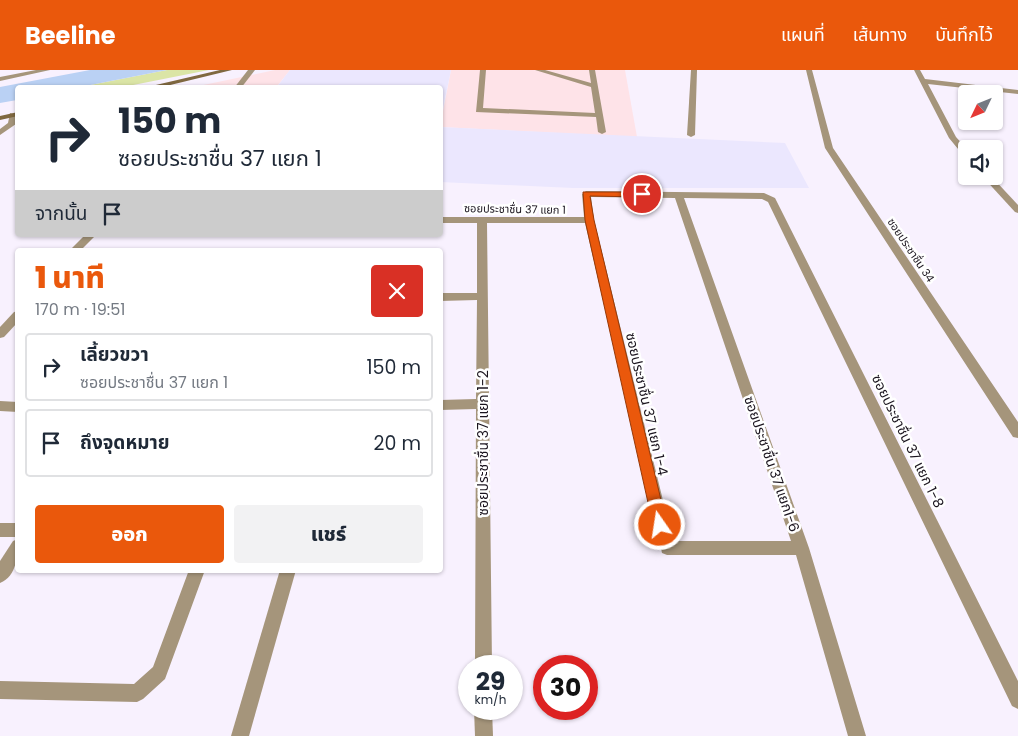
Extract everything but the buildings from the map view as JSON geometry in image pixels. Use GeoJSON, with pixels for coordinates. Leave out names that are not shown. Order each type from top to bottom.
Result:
{"type":"FeatureCollection","features":[{"type":"Feature","properties":{"kind":"main road"},"geometry":{"type":"LineString","coordinates":[[160,85],[229,70]]}},
{"type":"Feature","properties":{"kind":"main road"},"geometry":{"type":"LineString","coordinates":[[0,118],[15,114]]}},
{"type":"Feature","properties":{"kind":"street"},"geometry":{"type":"LineString","coordinates":[[1,77],[46,70]]}},
{"type":"Feature","properties":{"kind":"street"},"geometry":{"type":"LineString","coordinates":[[240,85],[252,70]]}},
{"type":"Feature","properties":{"kind":"street"},"geometry":{"type":"LineString","coordinates":[[483,70],[479,110],[600,116]]}},
{"type":"Feature","properties":{"kind":"street"},"geometry":{"type":"LineString","coordinates":[[538,70],[595,86]]}},
{"type":"Feature","properties":{"kind":"street"},"geometry":{"type":"LineString","coordinates":[[592,70],[602,132]]}},
{"type":"Feature","properties":{"kind":"street"},"geometry":{"type":"LineString","coordinates":[[691,136],[694,70]]}},
{"type":"Feature","properties":{"kind":"street","name":"ซอยประชาชื่น 34"},"geometry":{"type":"LineString","coordinates":[[809,70],[829,148],[1018,433]]}},
{"type":"Feature","properties":{"kind":"street"},"geometry":{"type":"LineString","coordinates":[[917,70],[953,138],[958,144]]}},
{"type":"Feature","properties":{"kind":"street"},"geometry":{"type":"LineString","coordinates":[[923,81],[1018,92]]}},
{"type":"Feature","properties":{"kind":"street"},"geometry":{"type":"LineString","coordinates":[[0,133],[12,124],[15,114]]}},
{"type":"Feature","properties":{"kind":"street"},"geometry":{"type":"LineString","coordinates":[[994,185],[1018,210]]}},
{"type":"Feature","properties":{"kind":"street","name":"ซอยประชาชื่น 37 แยก 1-4"},"geometry":{"type":"LineString","coordinates":[[679,194],[586,194],[590,220],[666,548],[801,548]]}},
{"type":"Feature","properties":{"kind":"street","name":"ซอยประชาชื่น 37 แยก 1-8"},"geometry":{"type":"LineString","coordinates":[[679,194],[764,196],[772,200],[1018,700]]}},
{"type":"Feature","properties":{"kind":"street","name":"ซอยประชาชื่น 37 แยก1-6"},"geometry":{"type":"LineString","coordinates":[[679,194],[801,548],[857,736]]}},
{"type":"Feature","properties":{"kind":"street","name":"ซอยประชาชื่น 37 แยก 1"},"geometry":{"type":"LineString","coordinates":[[443,220],[590,220]]}},
{"type":"Feature","properties":{"kind":"street","name":"ซอยประชาชื่น 37 แยก 1-2"},"geometry":{"type":"LineString","coordinates":[[482,220],[483,655]]}},
{"type":"Feature","properties":{"kind":"street"},"geometry":{"type":"LineString","coordinates":[[77,248],[89,237]]}},
{"type":"Feature","properties":{"kind":"street"},"geometry":{"type":"LineString","coordinates":[[443,297],[482,296]]}},
{"type":"Feature","properties":{"kind":"street"},"geometry":{"type":"LineString","coordinates":[[0,334],[15,318]]}},
{"type":"Feature","properties":{"kind":"street"},"geometry":{"type":"LineString","coordinates":[[443,405],[482,404]]}},
{"type":"Feature","properties":{"kind":"street"},"geometry":{"type":"LineString","coordinates":[[0,406],[15,407]]}},
{"type":"Feature","properties":{"kind":"street"},"geometry":{"type":"LineString","coordinates":[[0,530],[15,530]]}},
{"type":"Feature","properties":{"kind":"street"},"geometry":{"type":"LineString","coordinates":[[0,575],[15,551]]}},
{"type":"Feature","properties":{"kind":"street"},"geometry":{"type":"LineString","coordinates":[[0,690],[137,693],[159,673],[196,573]]}},
{"type":"Feature","properties":{"kind":"street"},"geometry":{"type":"LineString","coordinates":[[240,736],[287,573]]}},
{"type":"Feature","properties":{"kind":"street"},"geometry":{"type":"LineString","coordinates":[[484,720],[484,736]]}},
{"type":"Feature","properties":{"kind":"shaded area"},"geometry":{"type":"Polygon","coordinates":[[[275,70],[290,70],[278,85],[203,85],[275,70]]]}},
{"type":"Feature","properties":{"kind":"shaded area"},"geometry":{"type":"Polygon","coordinates":[[[290,70],[451,70],[443,109],[443,85],[278,85],[290,70]]]}},
{"type":"Feature","properties":{"kind":"shaded area"},"geometry":{"type":"Polygon","coordinates":[[[451,70],[625,70],[637,137],[443,127],[443,111],[451,70]]]}},
{"type":"Feature","properties":{"kind":"shaded area"},"geometry":{"type":"Polygon","coordinates":[[[443,127],[785,143],[809,188],[573,188],[443,182],[443,127]]]}},
{"type":"Feature","properties":{"kind":"green space"},"geometry":{"type":"Polygon","coordinates":[[[167,70],[209,70],[133,85],[90,85],[167,70]]]}},
{"type":"Feature","properties":{"kind":"water"},"geometry":{"type":"Polygon","coordinates":[[[90,70],[167,70],[90,85],[15,85],[15,100],[0,103],[0,87],[90,70]]]}},
{"type":"Feature","properties":{"kind":"route"},"geometry":{"type":"LineString","coordinates":[[642,194],[586,194],[590,220],[660,525]]}}]}
